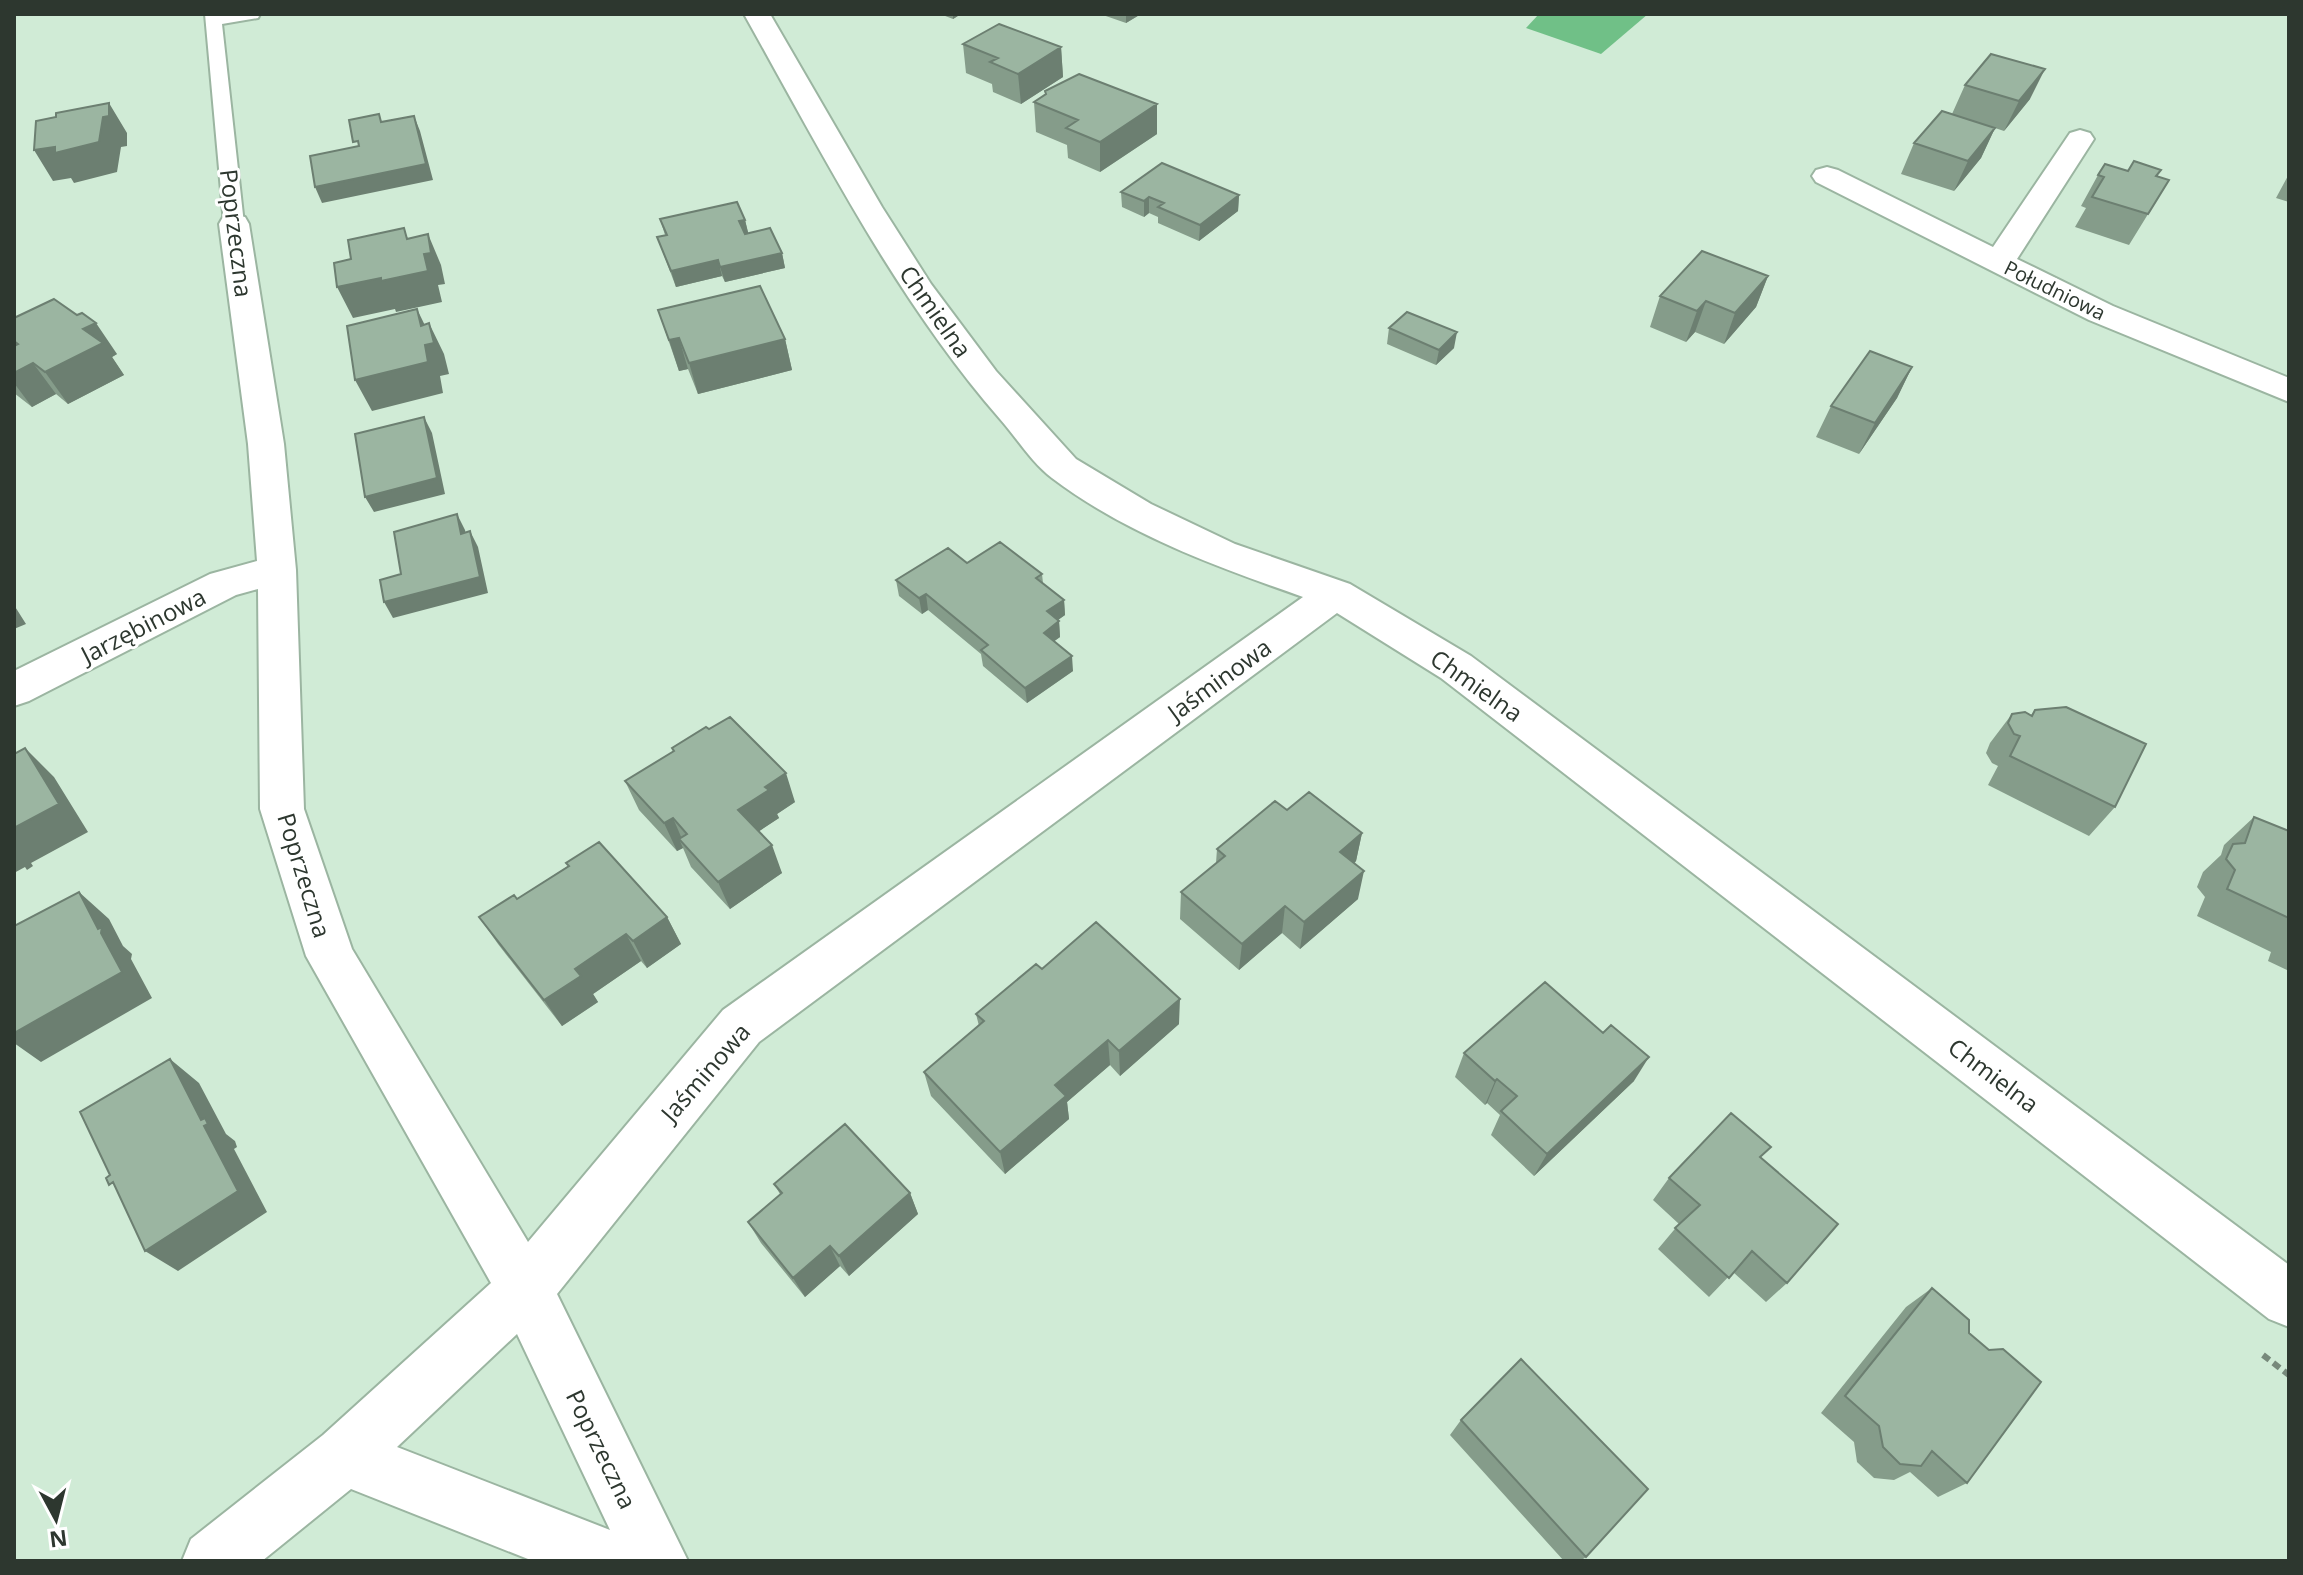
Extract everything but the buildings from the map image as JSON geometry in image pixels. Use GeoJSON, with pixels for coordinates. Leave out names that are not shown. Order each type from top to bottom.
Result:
{"type":"FeatureCollection","features":[{"type":"Feature","properties":{"kind":"street","name":"Chmielna"},"geometry":{"type":"LineString","coordinates":[[757,14],[859,195],[917,287],[984,379],[1063,468],[1138,513],[1221,554],[1336,594],[1456,667],[2289,1299]]}},
{"type":"Feature","properties":{"kind":"street"},"geometry":{"type":"LineString","coordinates":[[1999,262],[2080,139]]}},
{"type":"Feature","properties":{"kind":"street","name":"Południowa"},"geometry":{"type":"LineString","coordinates":[[1827,176],[2101,313],[2289,391]]}},
{"type":"Feature","properties":{"kind":"street","name":"Poprzeczna"},"geometry":{"type":"LineString","coordinates":[[234,224],[266,444],[277,570],[282,809],[330,956],[525,1289],[657,1561]]}},
{"type":"Feature","properties":{"kind":"street","name":"Jarzębinowa"},"geometry":{"type":"LineString","coordinates":[[14,690],[224,584],[277,570]]}},
{"type":"Feature","properties":{"kind":"street","name":"Jaśminowa"},"geometry":{"type":"LineString","coordinates":[[213,1561],[344,1456],[525,1289],[741,1026],[1336,594]]}},
{"type":"Feature","properties":{"kind":"street"},"geometry":{"type":"LineString","coordinates":[[344,1456],[611,1561]]}},
{"type":"Feature","properties":{"kind":"lane"},"geometry":{"type":"LineString","coordinates":[[214,17],[252,14]]}},
{"type":"Feature","properties":{"kind":"lane","name":"Poprzeczna"},"geometry":{"type":"LineString","coordinates":[[214,17],[234,224]]}},
{"type":"Feature","properties":{"kind":"green space"},"geometry":{"type":"Polygon","coordinates":[[[1539,14],[1648,14],[1601,54],[1526,28],[1539,14]]]}}]}
